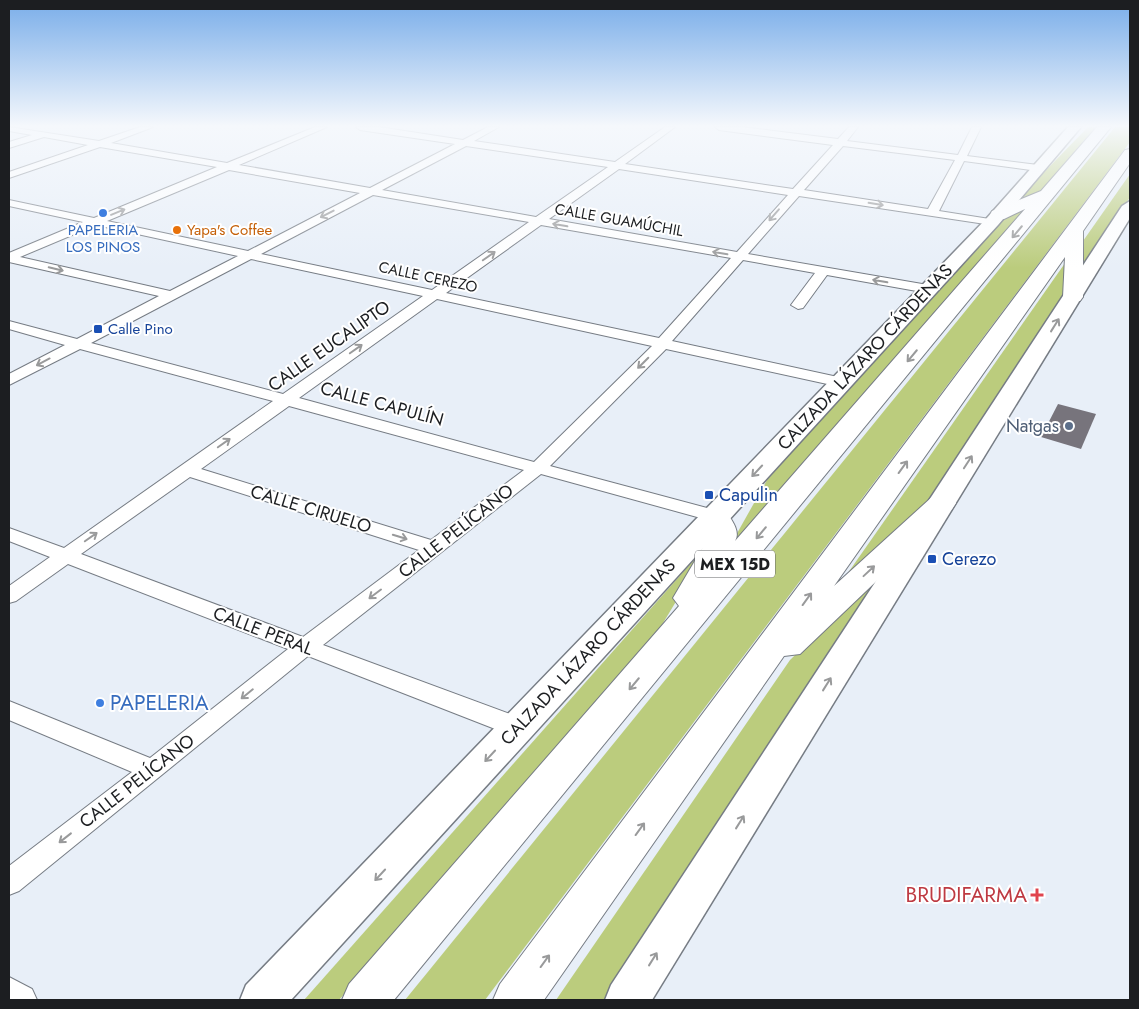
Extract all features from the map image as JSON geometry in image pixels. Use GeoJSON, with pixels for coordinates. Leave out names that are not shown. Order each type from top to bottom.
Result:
{"type":"FeatureCollection","features":[{"type":"Feature","properties":{"kind":"highway","name":"CALZADA LÁZARO CÁRDENAS"},"geometry":{"type":"LineString","coordinates":[[365,1000],[652,662],[1051,174]]}},
{"type":"Feature","properties":{"kind":"highway"},"geometry":{"type":"LineString","coordinates":[[516,1000],[1115,174]]}},
{"type":"Feature","properties":{"kind":"highway"},"geometry":{"type":"LineString","coordinates":[[1073,297],[1074,230]]}},
{"type":"Feature","properties":{"kind":"highway"},"geometry":{"type":"LineString","coordinates":[[743,688],[942,503]]}},
{"type":"Feature","properties":{"kind":"highway"},"geometry":{"type":"LineString","coordinates":[[652,662],[723,537],[722,529],[714,516]]}},
{"type":"Feature","properties":{"kind":"main road","name":"CALZADA LÁZARO CÁRDENAS"},"geometry":{"type":"LineString","coordinates":[[262,1000],[714,516],[995,219],[1044,180],[1047,174]]}},
{"type":"Feature","properties":{"kind":"main road"},"geometry":{"type":"LineString","coordinates":[[627,1000],[1128,213]]}},
{"type":"Feature","properties":{"kind":"street"},"geometry":{"type":"LineString","coordinates":[[9,257],[209,174]]}},
{"type":"Feature","properties":{"kind":"street","name":"CALLE GUAMÚCHIL"},"geometry":{"type":"LineString","coordinates":[[272,174],[928,290]]}},
{"type":"Feature","properties":{"kind":"street"},"geometry":{"type":"LineString","coordinates":[[9,380],[404,174]]}},
{"type":"Feature","properties":{"kind":"street","name":"CALLE EUCALIPTO"},"geometry":{"type":"LineString","coordinates":[[9,596],[605,174]]}},
{"type":"Feature","properties":{"kind":"street"},"geometry":{"type":"LineString","coordinates":[[671,174],[932,213],[995,219]]}},
{"type":"Feature","properties":{"kind":"street","name":"CALLE PELÍCANO"},"geometry":{"type":"LineString","coordinates":[[9,882],[153,770],[304,648],[538,468],[662,344],[811,174]]}},
{"type":"Feature","properties":{"kind":"street"},"geometry":{"type":"LineString","coordinates":[[932,213],[952,174]]}},
{"type":"Feature","properties":{"kind":"street"},"geometry":{"type":"LineString","coordinates":[[1021,174],[1044,180]]}},
{"type":"Feature","properties":{"kind":"street","name":"CALLE CEREZO"},"geometry":{"type":"LineString","coordinates":[[9,203],[841,382]]}},
{"type":"Feature","properties":{"kind":"street"},"geometry":{"type":"LineString","coordinates":[[9,257],[171,295]]}},
{"type":"Feature","properties":{"kind":"street"},"geometry":{"type":"LineString","coordinates":[[798,305],[823,271]]}},
{"type":"Feature","properties":{"kind":"street","name":"CALLE CAPULÍN"},"geometry":{"type":"LineString","coordinates":[[9,325],[714,516]]}},
{"type":"Feature","properties":{"kind":"street","name":"CALLE CIRUELO"},"geometry":{"type":"LineString","coordinates":[[187,470],[435,548]]}},
{"type":"Feature","properties":{"kind":"street","name":"CALLE PERAL"},"geometry":{"type":"LineString","coordinates":[[9,534],[304,648],[517,727]]}},
{"type":"Feature","properties":{"kind":"street"},"geometry":{"type":"LineString","coordinates":[[9,710],[153,770]]}},
{"type":"Feature","properties":{"kind":"street"},"geometry":{"type":"LineString","coordinates":[[9,992],[21,1000]]}},
{"type":"Feature","properties":{"kind":"green space"},"geometry":{"type":"Polygon","coordinates":[[[1042,174],[1061,174],[1047,191],[1013,204],[1042,174]]]}},
{"type":"Feature","properties":{"kind":"green space"},"geometry":{"type":"Polygon","coordinates":[[[1077,174],[1106,174],[485,1000],[405,1000],[1077,174]]]}},
{"type":"Feature","properties":{"kind":"green space"},"geometry":{"type":"Polygon","coordinates":[[[1130,174],[1130,197],[1081,275],[1083,241],[1130,174]]]}},
{"type":"Feature","properties":{"kind":"green space"},"geometry":{"type":"Polygon","coordinates":[[[1037,204],[708,585],[767,480],[1003,217],[1037,204]]]}},
{"type":"Feature","properties":{"kind":"green space"},"geometry":{"type":"Polygon","coordinates":[[[1070,256],[1066,296],[933,502],[843,580],[1070,256]]]}},
{"type":"Feature","properties":{"kind":"green space"},"geometry":{"type":"Polygon","coordinates":[[[716,535],[642,658],[339,1000],[304,1000],[716,535]]]}},
{"type":"Feature","properties":{"kind":"green space"},"geometry":{"type":"Polygon","coordinates":[[[889,565],[608,1000],[556,1000],[790,660],[889,565]]]}},
{"type":"Feature","properties":{"kind":"building","name":"Natgas"},"geometry":{"type":"Polygon","coordinates":[[[1058,404],[1096,414],[1081,449],[1041,437],[1058,404]]]}},
{"type":"Feature","properties":{"kind":"place","name":"PAPELERIA LOS PINOS"},"geometry":{"type":"Point","coordinates":[103,213]}},
{"type":"Feature","properties":{"kind":"place","name":"Yapa's Coffee"},"geometry":{"type":"Point","coordinates":[177,230]}},
{"type":"Feature","properties":{"kind":"place","name":"Calle Pino"},"geometry":{"type":"Point","coordinates":[98,329]}},
{"type":"Feature","properties":{"kind":"place","name":"Natgas"},"geometry":{"type":"Point","coordinates":[1069,426]}},
{"type":"Feature","properties":{"kind":"place","name":"Capulin"},"geometry":{"type":"Point","coordinates":[709,495]}},
{"type":"Feature","properties":{"kind":"place","name":"Cerezo"},"geometry":{"type":"Point","coordinates":[932,559]}},
{"type":"Feature","properties":{"kind":"place","name":"PAPELERIA"},"geometry":{"type":"Point","coordinates":[100,703]}},
{"type":"Feature","properties":{"kind":"place","name":"BRUDIFARMA"},"geometry":{"type":"Point","coordinates":[1037,895]}}]}
